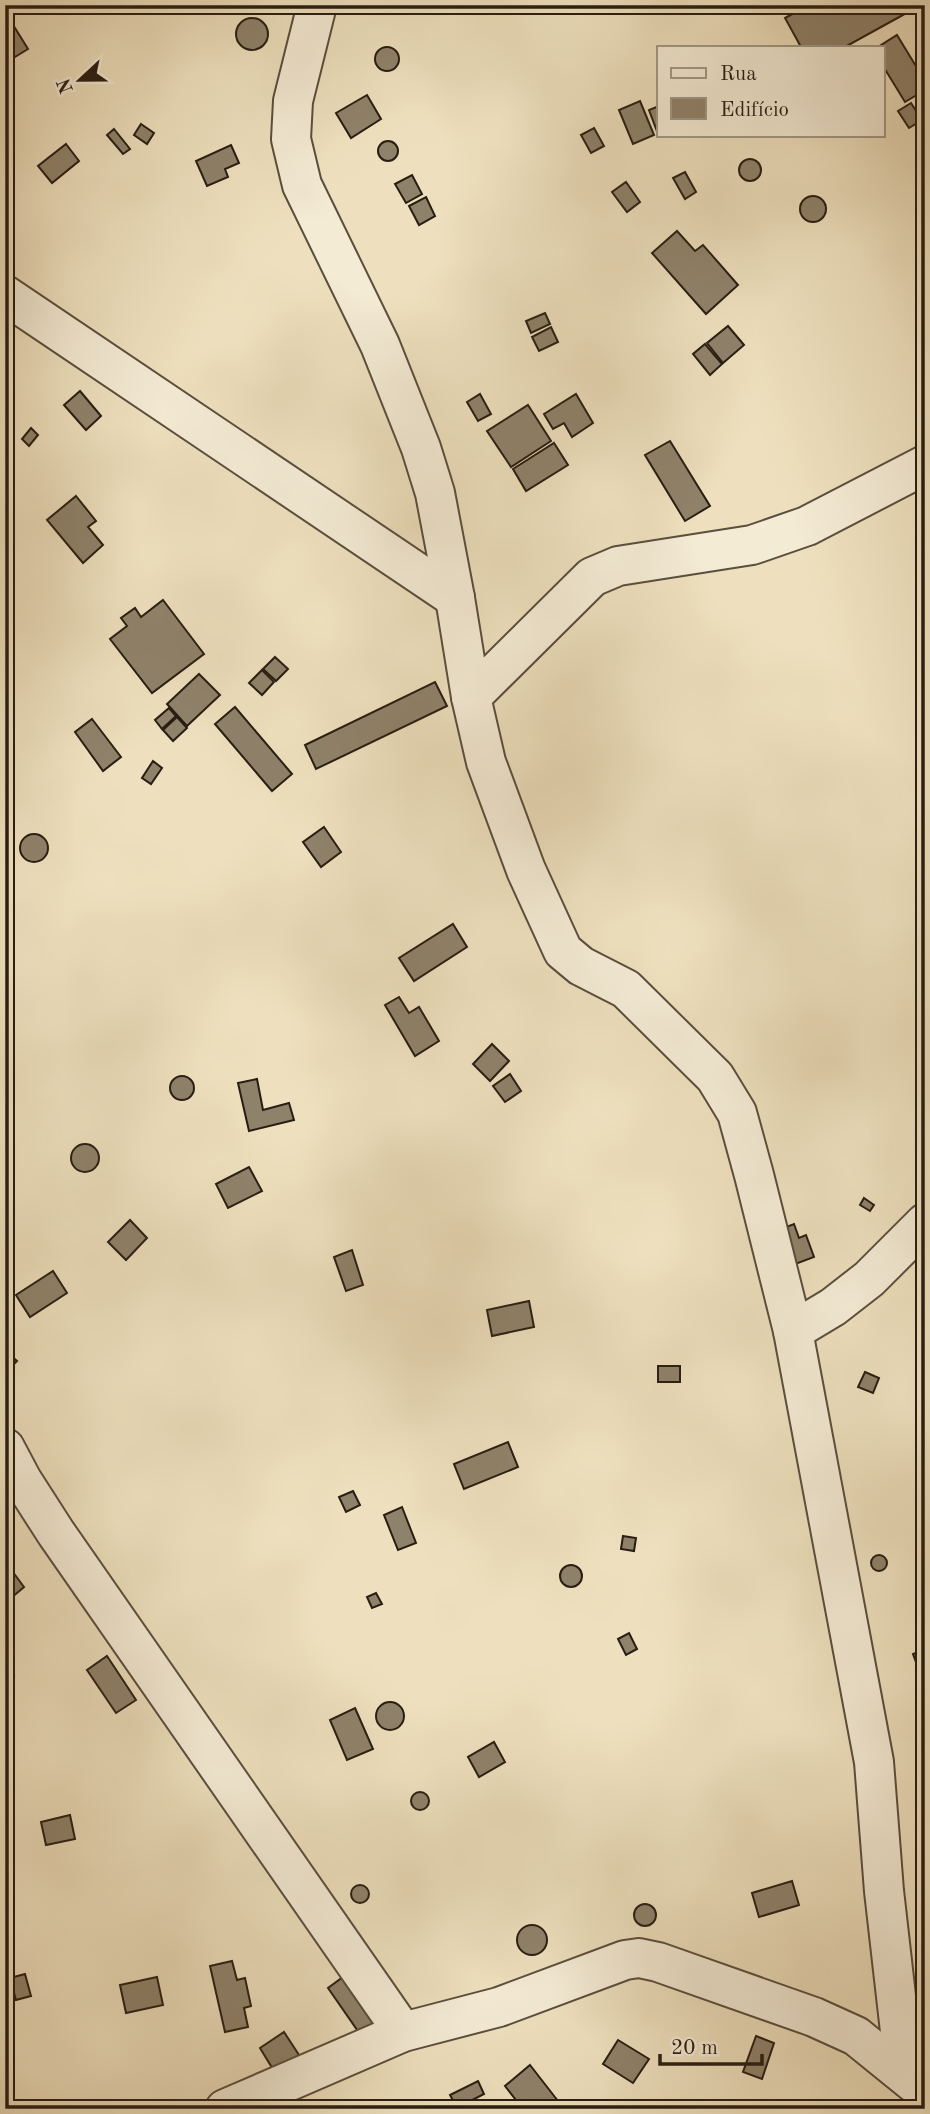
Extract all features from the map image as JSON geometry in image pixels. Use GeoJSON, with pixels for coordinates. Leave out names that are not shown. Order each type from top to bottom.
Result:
{"type":"FeatureCollection","features":[{"type":"Feature","properties":{"kind":"street"},"geometry":{"type":"LineString","coordinates":[[317,5],[293,101],[291,139],[302,185],[380,345],[421,448],[435,493],[471,697],[486,762],[526,870],[563,951],[581,966],[626,989],[715,1077],[737,1113],[793,1331],[874,1762],[884,1891],[915,2083]]}},
{"type":"Feature","properties":{"kind":"street"},"geometry":{"type":"LineString","coordinates":[[5,295],[455,598]]}},
{"type":"Feature","properties":{"kind":"street"},"geometry":{"type":"LineString","coordinates":[[471,697],[592,577],[618,566],[752,545],[807,526],[925,465]]}},
{"type":"Feature","properties":{"kind":"street"},"geometry":{"type":"LineString","coordinates":[[793,1331],[833,1307],[869,1279],[925,1223]]}},
{"type":"Feature","properties":{"kind":"street"},"geometry":{"type":"LineString","coordinates":[[11,1474],[72,1556],[403,2032]]}},
{"type":"Feature","properties":{"kind":"street"},"geometry":{"type":"LineString","coordinates":[[225,2109],[403,2032],[499,2007],[625,1960],[639,1958],[658,1962],[814,2017],[856,2036],[915,2083]]}},
{"type":"Feature","properties":{"kind":"building"},"geometry":{"type":"Polygon","coordinates":[[[809,5],[921,5],[847,46],[800,46],[785,18],[809,5]]]}},
{"type":"Feature","properties":{"kind":"building"},"geometry":{"type":"Polygon","coordinates":[[[7,15],[28,49],[15,57],[5,41],[7,15]]]}},
{"type":"Feature","properties":{"kind":"building"},"geometry":{"type":"Polygon","coordinates":[[[252,18],[263,23],[268,34],[263,45],[252,50],[241,45],[236,34],[241,23],[252,18]]]}},
{"type":"Feature","properties":{"kind":"building"},"geometry":{"type":"Polygon","coordinates":[[[897,35],[925,81],[925,90],[905,102],[884,68],[884,46],[880,46],[897,35]]]}},
{"type":"Feature","properties":{"kind":"building"},"geometry":{"type":"Polygon","coordinates":[[[387,47],[395,51],[399,59],[395,67],[387,71],[379,67],[375,59],[379,51],[387,47]]]}},
{"type":"Feature","properties":{"kind":"building"},"geometry":{"type":"Polygon","coordinates":[[[367,95],[381,119],[351,138],[336,113],[367,95]]]}},
{"type":"Feature","properties":{"kind":"building"},"geometry":{"type":"Polygon","coordinates":[[[640,101],[654,135],[633,144],[619,110],[640,101]]]}},
{"type":"Feature","properties":{"kind":"building"},"geometry":{"type":"Polygon","coordinates":[[[911,103],[922,120],[909,128],[898,111],[911,103]]]}},
{"type":"Feature","properties":{"kind":"building"},"geometry":{"type":"Polygon","coordinates":[[[657,107],[657,131],[649,110],[657,107]]]}},
{"type":"Feature","properties":{"kind":"building"},"geometry":{"type":"Polygon","coordinates":[[[141,124],[154,133],[147,144],[134,135],[141,124]]]}},
{"type":"Feature","properties":{"kind":"building"},"geometry":{"type":"Polygon","coordinates":[[[594,128],[604,146],[591,153],[581,135],[594,128]]]}},
{"type":"Feature","properties":{"kind":"building"},"geometry":{"type":"Polygon","coordinates":[[[114,129],[130,149],[123,154],[107,135],[114,129]]]}},
{"type":"Feature","properties":{"kind":"building"},"geometry":{"type":"Polygon","coordinates":[[[384,141],[392,141],[398,151],[392,161],[384,161],[378,155],[378,147],[384,141]]]}},
{"type":"Feature","properties":{"kind":"building"},"geometry":{"type":"Polygon","coordinates":[[[66,144],[79,161],[52,183],[38,166],[66,144]]]}},
{"type":"Feature","properties":{"kind":"building"},"geometry":{"type":"Polygon","coordinates":[[[231,145],[239,163],[225,169],[228,177],[207,186],[196,161],[231,145]]]}},
{"type":"Feature","properties":{"kind":"building"},"geometry":{"type":"Polygon","coordinates":[[[750,159],[758,162],[761,170],[758,178],[750,181],[742,178],[739,170],[742,162],[750,159]]]}},
{"type":"Feature","properties":{"kind":"building"},"geometry":{"type":"Polygon","coordinates":[[[685,172],[696,192],[685,199],[673,178],[685,172]]]}},
{"type":"Feature","properties":{"kind":"building"},"geometry":{"type":"Polygon","coordinates":[[[412,175],[422,194],[406,203],[395,184],[412,175]]]}},
{"type":"Feature","properties":{"kind":"building"},"geometry":{"type":"Polygon","coordinates":[[[626,182],[640,202],[627,212],[612,192],[626,182]]]}},
{"type":"Feature","properties":{"kind":"building"},"geometry":{"type":"Polygon","coordinates":[[[813,196],[822,200],[826,209],[822,218],[813,222],[804,218],[800,209],[804,200],[813,196]]]}},
{"type":"Feature","properties":{"kind":"building"},"geometry":{"type":"Polygon","coordinates":[[[426,197],[435,216],[419,225],[409,206],[426,197]]]}},
{"type":"Feature","properties":{"kind":"building"},"geometry":{"type":"Polygon","coordinates":[[[677,231],[695,251],[703,245],[738,285],[706,314],[652,253],[677,231]]]}},
{"type":"Feature","properties":{"kind":"building"},"geometry":{"type":"Polygon","coordinates":[[[545,313],[550,324],[531,333],[526,321],[545,313]]]}},
{"type":"Feature","properties":{"kind":"building"},"geometry":{"type":"Polygon","coordinates":[[[728,326],[744,345],[723,363],[707,343],[728,326]]]}},
{"type":"Feature","properties":{"kind":"building"},"geometry":{"type":"Polygon","coordinates":[[[551,327],[558,342],[539,351],[532,337],[551,327]]]}},
{"type":"Feature","properties":{"kind":"building"},"geometry":{"type":"Polygon","coordinates":[[[705,344],[722,364],[710,375],[693,354],[705,344]]]}},
{"type":"Feature","properties":{"kind":"building"},"geometry":{"type":"Polygon","coordinates":[[[80,391],[101,416],[86,430],[64,405],[80,391]]]}},
{"type":"Feature","properties":{"kind":"building"},"geometry":{"type":"Polygon","coordinates":[[[480,394],[491,414],[478,421],[467,402],[480,394]]]}},
{"type":"Feature","properties":{"kind":"building"},"geometry":{"type":"Polygon","coordinates":[[[576,394],[593,423],[572,437],[564,423],[553,429],[544,414],[576,394]]]}},
{"type":"Feature","properties":{"kind":"building"},"geometry":{"type":"Polygon","coordinates":[[[528,405],[551,441],[511,467],[487,431],[528,405]]]}},
{"type":"Feature","properties":{"kind":"building"},"geometry":{"type":"Polygon","coordinates":[[[31,428],[38,435],[29,446],[22,439],[31,428]]]}},
{"type":"Feature","properties":{"kind":"building"},"geometry":{"type":"Polygon","coordinates":[[[670,441],[710,506],[685,521],[645,455],[670,441]]]}},
{"type":"Feature","properties":{"kind":"building"},"geometry":{"type":"Polygon","coordinates":[[[554,443],[568,465],[526,491],[513,469],[554,443]]]}},
{"type":"Feature","properties":{"kind":"building"},"geometry":{"type":"Polygon","coordinates":[[[76,496],[96,521],[88,527],[103,545],[83,563],[47,520],[76,496]]]}},
{"type":"Feature","properties":{"kind":"building"},"geometry":{"type":"Polygon","coordinates":[[[163,600],[204,654],[152,693],[110,639],[127,626],[121,618],[135,608],[141,617],[163,600]]]}},
{"type":"Feature","properties":{"kind":"building"},"geometry":{"type":"Polygon","coordinates":[[[275,657],[288,669],[276,681],[263,669],[275,657]]]}},
{"type":"Feature","properties":{"kind":"building"},"geometry":{"type":"Polygon","coordinates":[[[262,670],[274,682],[262,695],[249,683],[262,670]]]}},
{"type":"Feature","properties":{"kind":"building"},"geometry":{"type":"Polygon","coordinates":[[[199,674],[220,695],[187,726],[167,704],[199,674]]]}},
{"type":"Feature","properties":{"kind":"building"},"geometry":{"type":"Polygon","coordinates":[[[435,682],[447,706],[316,769],[305,745],[435,682]]]}},
{"type":"Feature","properties":{"kind":"building"},"geometry":{"type":"Polygon","coordinates":[[[235,707],[292,774],[272,791],[215,724],[235,707]]]}},
{"type":"Feature","properties":{"kind":"building"},"geometry":{"type":"Polygon","coordinates":[[[169,708],[176,716],[162,729],[155,720],[169,708]]]}},
{"type":"Feature","properties":{"kind":"building"},"geometry":{"type":"Polygon","coordinates":[[[177,717],[187,728],[173,741],[163,730],[177,717]]]}},
{"type":"Feature","properties":{"kind":"building"},"geometry":{"type":"Polygon","coordinates":[[[92,719],[121,757],[103,771],[75,732],[92,719]]]}},
{"type":"Feature","properties":{"kind":"building"},"geometry":{"type":"Polygon","coordinates":[[[153,761],[162,768],[151,784],[142,778],[153,761]]]}},
{"type":"Feature","properties":{"kind":"building"},"geometry":{"type":"Polygon","coordinates":[[[324,827],[341,852],[321,867],[303,842],[324,827]]]}},
{"type":"Feature","properties":{"kind":"building"},"geometry":{"type":"Polygon","coordinates":[[[34,834],[44,838],[48,848],[44,858],[34,862],[24,858],[20,848],[24,838],[34,834]]]}},
{"type":"Feature","properties":{"kind":"building"},"geometry":{"type":"Polygon","coordinates":[[[453,924],[467,947],[414,981],[399,958],[453,924]]]}},
{"type":"Feature","properties":{"kind":"building"},"geometry":{"type":"Polygon","coordinates":[[[399,997],[409,1013],[419,1007],[439,1041],[415,1056],[385,1005],[399,997]]]}},
{"type":"Feature","properties":{"kind":"building"},"geometry":{"type":"Polygon","coordinates":[[[492,1044],[509,1061],[490,1081],[473,1064],[492,1044]]]}},
{"type":"Feature","properties":{"kind":"building"},"geometry":{"type":"Polygon","coordinates":[[[510,1074],[521,1091],[505,1102],[493,1086],[510,1074]]]}},
{"type":"Feature","properties":{"kind":"building"},"geometry":{"type":"Polygon","coordinates":[[[182,1076],[193,1083],[194,1088],[187,1099],[182,1100],[171,1093],[170,1088],[177,1077],[182,1076]]]}},
{"type":"Feature","properties":{"kind":"building"},"geometry":{"type":"Polygon","coordinates":[[[257,1079],[263,1110],[289,1103],[294,1120],[249,1131],[238,1083],[257,1079]]]}},
{"type":"Feature","properties":{"kind":"building"},"geometry":{"type":"Polygon","coordinates":[[[85,1144],[95,1148],[99,1158],[95,1168],[85,1172],[75,1168],[71,1158],[75,1148],[85,1144]]]}},
{"type":"Feature","properties":{"kind":"building"},"geometry":{"type":"Polygon","coordinates":[[[249,1167],[262,1191],[228,1208],[216,1184],[249,1167]]]}},
{"type":"Feature","properties":{"kind":"building"},"geometry":{"type":"Polygon","coordinates":[[[864,1198],[874,1205],[870,1211],[860,1205],[864,1198]]]}},
{"type":"Feature","properties":{"kind":"building"},"geometry":{"type":"Polygon","coordinates":[[[130,1220],[147,1238],[126,1260],[108,1242],[130,1220]]]}},
{"type":"Feature","properties":{"kind":"building"},"geometry":{"type":"Polygon","coordinates":[[[794,1224],[799,1238],[806,1235],[814,1257],[790,1266],[776,1231],[794,1224]]]}},
{"type":"Feature","properties":{"kind":"building"},"geometry":{"type":"Polygon","coordinates":[[[352,1250],[363,1285],[346,1291],[334,1257],[352,1250]]]}},
{"type":"Feature","properties":{"kind":"building"},"geometry":{"type":"Polygon","coordinates":[[[53,1271],[67,1293],[30,1317],[16,1295],[53,1271]]]}},
{"type":"Feature","properties":{"kind":"building"},"geometry":{"type":"Polygon","coordinates":[[[529,1301],[534,1327],[492,1336],[487,1310],[529,1301]]]}},
{"type":"Feature","properties":{"kind":"building"},"geometry":{"type":"Polygon","coordinates":[[[5,1350],[17,1361],[5,1373],[5,1350]]]}},
{"type":"Feature","properties":{"kind":"building"},"geometry":{"type":"Polygon","coordinates":[[[658,1366],[680,1366],[680,1382],[658,1382],[658,1366]]]}},
{"type":"Feature","properties":{"kind":"building"},"geometry":{"type":"Polygon","coordinates":[[[865,1372],[879,1378],[873,1393],[858,1387],[865,1372]]]}},
{"type":"Feature","properties":{"kind":"building"},"geometry":{"type":"Polygon","coordinates":[[[508,1442],[518,1467],[464,1489],[454,1464],[508,1442]]]}},
{"type":"Feature","properties":{"kind":"building"},"geometry":{"type":"Polygon","coordinates":[[[353,1491],[360,1505],[346,1512],[339,1497],[353,1491]]]}},
{"type":"Feature","properties":{"kind":"building"},"geometry":{"type":"Polygon","coordinates":[[[402,1507],[416,1543],[398,1550],[384,1515],[402,1507]]]}},
{"type":"Feature","properties":{"kind":"building"},"geometry":{"type":"Polygon","coordinates":[[[623,1536],[636,1538],[634,1551],[621,1549],[623,1536]]]}},
{"type":"Feature","properties":{"kind":"building"},"geometry":{"type":"Polygon","coordinates":[[[879,1555],[885,1557],[885,1569],[879,1571],[873,1569],[871,1563],[873,1557],[879,1555]]]}},
{"type":"Feature","properties":{"kind":"building"},"geometry":{"type":"Polygon","coordinates":[[[7,1564],[24,1587],[10,1599],[5,1594],[7,1564]]]}},
{"type":"Feature","properties":{"kind":"building"},"geometry":{"type":"Polygon","coordinates":[[[571,1565],[579,1568],[582,1576],[579,1584],[571,1587],[563,1584],[560,1576],[563,1568],[571,1565]]]}},
{"type":"Feature","properties":{"kind":"building"},"geometry":{"type":"Polygon","coordinates":[[[376,1593],[382,1604],[372,1608],[367,1597],[376,1593]]]}},
{"type":"Feature","properties":{"kind":"building"},"geometry":{"type":"Polygon","coordinates":[[[629,1633],[637,1649],[626,1655],[618,1639],[629,1633]]]}},
{"type":"Feature","properties":{"kind":"building"},"geometry":{"type":"Polygon","coordinates":[[[925,1649],[925,1671],[920,1673],[913,1654],[925,1649]]]}},
{"type":"Feature","properties":{"kind":"building"},"geometry":{"type":"Polygon","coordinates":[[[107,1656],[136,1700],[116,1713],[87,1670],[107,1656]]]}},
{"type":"Feature","properties":{"kind":"building"},"geometry":{"type":"Polygon","coordinates":[[[5,1669],[14,1676],[5,1687],[5,1669]]]}},
{"type":"Feature","properties":{"kind":"building"},"geometry":{"type":"Polygon","coordinates":[[[390,1702],[400,1706],[404,1716],[400,1726],[390,1730],[380,1726],[376,1716],[380,1706],[390,1702]]]}},
{"type":"Feature","properties":{"kind":"building"},"geometry":{"type":"Polygon","coordinates":[[[355,1708],[373,1749],[347,1760],[330,1720],[355,1708]]]}},
{"type":"Feature","properties":{"kind":"building"},"geometry":{"type":"Polygon","coordinates":[[[494,1742],[505,1762],[479,1777],[468,1757],[494,1742]]]}},
{"type":"Feature","properties":{"kind":"building"},"geometry":{"type":"Polygon","coordinates":[[[420,1792],[428,1797],[429,1801],[424,1809],[420,1810],[412,1805],[411,1801],[416,1793],[420,1792]]]}},
{"type":"Feature","properties":{"kind":"building"},"geometry":{"type":"Polygon","coordinates":[[[70,1815],[75,1839],[46,1845],[41,1822],[70,1815]]]}},
{"type":"Feature","properties":{"kind":"building"},"geometry":{"type":"Polygon","coordinates":[[[792,1881],[799,1905],[759,1917],[752,1893],[792,1881]]]}},
{"type":"Feature","properties":{"kind":"building"},"geometry":{"type":"Polygon","coordinates":[[[360,1885],[366,1888],[369,1894],[366,1900],[360,1903],[354,1900],[351,1894],[354,1888],[360,1885]]]}},
{"type":"Feature","properties":{"kind":"building"},"geometry":{"type":"Polygon","coordinates":[[[645,1904],[653,1907],[656,1915],[653,1923],[645,1926],[637,1923],[634,1915],[637,1907],[645,1904]]]}},
{"type":"Feature","properties":{"kind":"building"},"geometry":{"type":"Polygon","coordinates":[[[532,1925],[543,1929],[547,1940],[543,1951],[532,1955],[521,1951],[517,1940],[521,1929],[532,1925]]]}},
{"type":"Feature","properties":{"kind":"building"},"geometry":{"type":"Polygon","coordinates":[[[232,1961],[237,1980],[245,1978],[251,2006],[244,2008],[248,2027],[225,2032],[210,1966],[232,1961]]]}},
{"type":"Feature","properties":{"kind":"building"},"geometry":{"type":"Polygon","coordinates":[[[25,1974],[31,1996],[16,2000],[10,1978],[25,1974]]]}},
{"type":"Feature","properties":{"kind":"building"},"geometry":{"type":"Polygon","coordinates":[[[347,1974],[381,2024],[362,2037],[328,1988],[347,1974]]]}},
{"type":"Feature","properties":{"kind":"building"},"geometry":{"type":"Polygon","coordinates":[[[157,1977],[163,2005],[126,2013],[120,1985],[157,1977]]]}},
{"type":"Feature","properties":{"kind":"building"},"geometry":{"type":"Polygon","coordinates":[[[284,2032],[299,2055],[274,2071],[260,2048],[284,2032]]]}},
{"type":"Feature","properties":{"kind":"building"},"geometry":{"type":"Polygon","coordinates":[[[756,2036],[774,2043],[762,2079],[743,2072],[756,2036]]]}},
{"type":"Feature","properties":{"kind":"building"},"geometry":{"type":"Polygon","coordinates":[[[618,2040],[649,2059],[633,2083],[603,2064],[618,2040]]]}},
{"type":"Feature","properties":{"kind":"building"},"geometry":{"type":"Polygon","coordinates":[[[530,2065],[558,2101],[548,2109],[523,2109],[505,2086],[530,2065]]]}},
{"type":"Feature","properties":{"kind":"building"},"geometry":{"type":"Polygon","coordinates":[[[478,2081],[484,2094],[457,2108],[450,2095],[478,2081]]]}}]}
